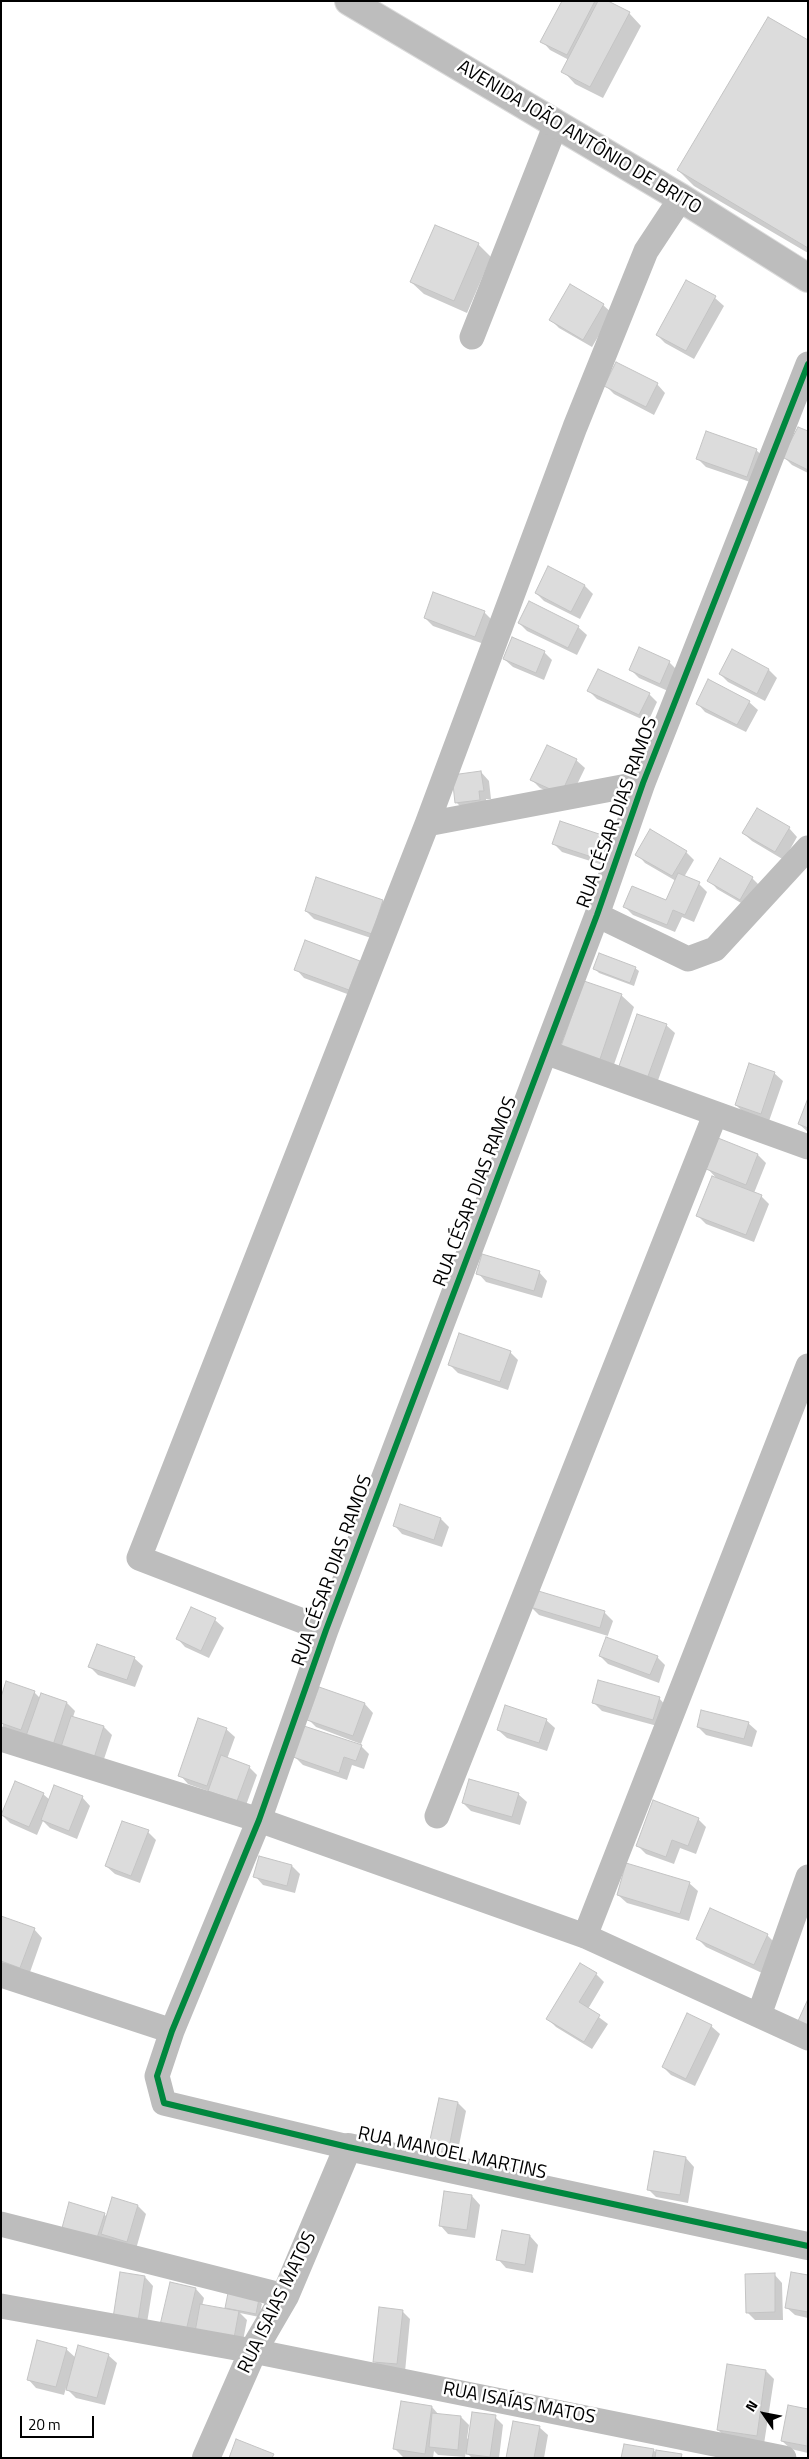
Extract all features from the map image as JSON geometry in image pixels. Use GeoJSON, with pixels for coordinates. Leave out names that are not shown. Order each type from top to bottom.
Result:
{"type":"FeatureCollection","features":[{"type":"Feature","properties":{"kind":"street","name":"AVENIDA JOÃO ANTÔNIO DE BRITO"},"geometry":{"type":"LineString","coordinates":[[349,1],[681,198],[808,278]]}},
{"type":"Feature","properties":{"kind":"street"},"geometry":{"type":"LineString","coordinates":[[472,337],[556,124]]}},
{"type":"Feature","properties":{"kind":"street"},"geometry":{"type":"LineString","coordinates":[[326,1630],[139,1558],[427,824],[578,419],[646,251],[681,198]]}},
{"type":"Feature","properties":{"kind":"street","name":"RUA CÉSAR DIAS RAMOS"},"geometry":{"type":"LineString","coordinates":[[172,2031],[259,1820],[326,1630],[597,915],[643,783],[808,364]]}},
{"type":"Feature","properties":{"kind":"street"},"geometry":{"type":"LineString","coordinates":[[427,824],[643,783]]}},
{"type":"Feature","properties":{"kind":"street"},"geometry":{"type":"LineString","coordinates":[[597,915],[688,959],[715,950],[808,848]]}},
{"type":"Feature","properties":{"kind":"street"},"geometry":{"type":"LineString","coordinates":[[545,1052],[808,1147]]}},
{"type":"Feature","properties":{"kind":"street"},"geometry":{"type":"LineString","coordinates":[[437,1816],[715,1115]]}},
{"type":"Feature","properties":{"kind":"street"},"geometry":{"type":"LineString","coordinates":[[585,1936],[808,1366]]}},
{"type":"Feature","properties":{"kind":"street"},"geometry":{"type":"LineString","coordinates":[[1,1739],[259,1820],[585,1936],[808,2038]]}},
{"type":"Feature","properties":{"kind":"street"},"geometry":{"type":"LineString","coordinates":[[759,2015],[808,1877]]}},
{"type":"Feature","properties":{"kind":"street"},"geometry":{"type":"LineString","coordinates":[[1,1975],[172,2031]]}},
{"type":"Feature","properties":{"kind":"street","name":"RUA MANOEL MARTINS"},"geometry":{"type":"LineString","coordinates":[[172,2031],[157,2076],[164,2102],[348,2147],[808,2246]]}},
{"type":"Feature","properties":{"kind":"street","name":"RUA ISAIAS MATOS"},"geometry":{"type":"LineString","coordinates":[[206,2458],[253,2351],[285,2296],[348,2147]]}},
{"type":"Feature","properties":{"kind":"street"},"geometry":{"type":"LineString","coordinates":[[1,2224],[285,2296]]}},
{"type":"Feature","properties":{"kind":"street","name":"RUA ISAÍAS MATOS"},"geometry":{"type":"LineString","coordinates":[[1,2306],[253,2351],[784,2458]]}},
{"type":"Feature","properties":{"kind":"building"},"geometry":{"type":"Polygon","coordinates":[[[562,1],[595,1],[567,55],[540,42],[562,1]]]}},
{"type":"Feature","properties":{"kind":"building"},"geometry":{"type":"Polygon","coordinates":[[[598,1],[608,1],[630,12],[590,87],[561,72],[598,1]]]}},
{"type":"Feature","properties":{"kind":"building"},"geometry":{"type":"Polygon","coordinates":[[[768,17],[808,40],[808,248],[677,170],[768,17]]]}},
{"type":"Feature","properties":{"kind":"building"},"geometry":{"type":"Polygon","coordinates":[[[435,225],[479,243],[454,301],[410,282],[435,225]]]}},
{"type":"Feature","properties":{"kind":"building"},"geometry":{"type":"Polygon","coordinates":[[[686,280],[716,296],[686,351],[656,335],[686,280]]]}},
{"type":"Feature","properties":{"kind":"building"},"geometry":{"type":"Polygon","coordinates":[[[570,284],[604,304],[583,340],[549,320],[570,284]]]}},
{"type":"Feature","properties":{"kind":"building"},"geometry":{"type":"Polygon","coordinates":[[[616,362],[658,383],[646,407],[604,386],[616,362]]]}},
{"type":"Feature","properties":{"kind":"building"},"geometry":{"type":"Polygon","coordinates":[[[798,427],[808,431],[808,470],[782,457],[798,427]]]}},
{"type":"Feature","properties":{"kind":"building"},"geometry":{"type":"Polygon","coordinates":[[[706,431],[757,449],[747,477],[696,459],[706,431]]]}},
{"type":"Feature","properties":{"kind":"building"},"geometry":{"type":"Polygon","coordinates":[[[548,566],[585,585],[571,612],[535,593],[548,566]]]}},
{"type":"Feature","properties":{"kind":"building"},"geometry":{"type":"Polygon","coordinates":[[[433,592],[485,611],[475,637],[424,618],[433,592]]]}},
{"type":"Feature","properties":{"kind":"building"},"geometry":{"type":"Polygon","coordinates":[[[529,601],[579,626],[568,648],[518,623],[529,601]]]}},
{"type":"Feature","properties":{"kind":"building"},"geometry":{"type":"Polygon","coordinates":[[[512,637],[545,651],[536,673],[503,659],[512,637]]]}},
{"type":"Feature","properties":{"kind":"building"},"geometry":{"type":"Polygon","coordinates":[[[639,647],[670,661],[660,684],[629,670],[639,647]]]}},
{"type":"Feature","properties":{"kind":"building"},"geometry":{"type":"Polygon","coordinates":[[[732,649],[769,669],[757,694],[719,674],[732,649]]]}},
{"type":"Feature","properties":{"kind":"building"},"geometry":{"type":"Polygon","coordinates":[[[598,669],[650,693],[639,715],[587,691],[598,669]]]}},
{"type":"Feature","properties":{"kind":"building"},"geometry":{"type":"Polygon","coordinates":[[[708,679],[750,701],[737,725],[696,704],[708,679]]]}},
{"type":"Feature","properties":{"kind":"building"},"geometry":{"type":"Polygon","coordinates":[[[547,745],[577,759],[561,794],[530,780],[547,745]]]}},
{"type":"Feature","properties":{"kind":"building"},"geometry":{"type":"Polygon","coordinates":[[[481,771],[484,791],[479,791],[480,800],[455,803],[452,775],[481,771]]]}},
{"type":"Feature","properties":{"kind":"building"},"geometry":{"type":"Polygon","coordinates":[[[757,808],[790,827],[775,852],[742,833],[757,808]]]}},
{"type":"Feature","properties":{"kind":"building"},"geometry":{"type":"Polygon","coordinates":[[[560,821],[605,836],[598,859],[552,844],[560,821]]]}},
{"type":"Feature","properties":{"kind":"building"},"geometry":{"type":"Polygon","coordinates":[[[650,829],[687,851],[672,876],[635,855],[650,829]]]}},
{"type":"Feature","properties":{"kind":"building"},"geometry":{"type":"Polygon","coordinates":[[[720,858],[753,877],[740,900],[707,881],[720,858]]]}},
{"type":"Feature","properties":{"kind":"building"},"geometry":{"type":"Polygon","coordinates":[[[678,873],[700,882],[685,915],[673,910],[667,925],[623,907],[632,886],[666,900],[678,873]]]}},
{"type":"Feature","properties":{"kind":"building"},"geometry":{"type":"Polygon","coordinates":[[[316,877],[383,900],[372,934],[305,911],[316,877]]]}},
{"type":"Feature","properties":{"kind":"building"},"geometry":{"type":"Polygon","coordinates":[[[305,940],[360,961],[349,990],[294,970],[305,940]]]}},
{"type":"Feature","properties":{"kind":"building"},"geometry":{"type":"Polygon","coordinates":[[[599,953],[636,967],[630,983],[593,969],[599,953]]]}},
{"type":"Feature","properties":{"kind":"building"},"geometry":{"type":"Polygon","coordinates":[[[584,981],[622,994],[598,1065],[559,1052],[584,981]]]}},
{"type":"Feature","properties":{"kind":"building"},"geometry":{"type":"Polygon","coordinates":[[[637,1014],[667,1024],[647,1079],[618,1069],[637,1014]]]}},
{"type":"Feature","properties":{"kind":"building"},"geometry":{"type":"Polygon","coordinates":[[[749,1063],[775,1072],[761,1114],[735,1105],[749,1063]]]}},
{"type":"Feature","properties":{"kind":"building"},"geometry":{"type":"Polygon","coordinates":[[[808,1098],[808,1128],[798,1124],[808,1098]]]}},
{"type":"Feature","properties":{"kind":"building"},"geometry":{"type":"Polygon","coordinates":[[[718,1138],[758,1154],[746,1185],[706,1169],[718,1138]]]}},
{"type":"Feature","properties":{"kind":"building"},"geometry":{"type":"Polygon","coordinates":[[[712,1176],[762,1195],[746,1235],[696,1216],[712,1176]]]}},
{"type":"Feature","properties":{"kind":"building"},"geometry":{"type":"Polygon","coordinates":[[[482,1254],[540,1271],[534,1291],[476,1274],[482,1254]]]}},
{"type":"Feature","properties":{"kind":"building"},"geometry":{"type":"Polygon","coordinates":[[[459,1333],[511,1351],[500,1382],[448,1365],[459,1333]]]}},
{"type":"Feature","properties":{"kind":"building"},"geometry":{"type":"Polygon","coordinates":[[[400,1504],[441,1518],[434,1540],[393,1526],[400,1504]]]}},
{"type":"Feature","properties":{"kind":"building"},"geometry":{"type":"Polygon","coordinates":[[[535,1590],[605,1611],[600,1628],[530,1607],[535,1590]]]}},
{"type":"Feature","properties":{"kind":"building"},"geometry":{"type":"Polygon","coordinates":[[[191,1607],[216,1618],[201,1651],[176,1639],[191,1607]]]}},
{"type":"Feature","properties":{"kind":"building"},"geometry":{"type":"Polygon","coordinates":[[[606,1637],[658,1656],[650,1675],[599,1656],[606,1637]]]}},
{"type":"Feature","properties":{"kind":"building"},"geometry":{"type":"Polygon","coordinates":[[[97,1644],[135,1657],[127,1680],[88,1667],[97,1644]]]}},
{"type":"Feature","properties":{"kind":"building"},"geometry":{"type":"Polygon","coordinates":[[[598,1680],[660,1697],[653,1720],[592,1703],[598,1680]]]}},
{"type":"Feature","properties":{"kind":"building"},"geometry":{"type":"Polygon","coordinates":[[[6,1681],[35,1691],[21,1730],[1,1723],[1,1697],[6,1681]]]}},
{"type":"Feature","properties":{"kind":"building"},"geometry":{"type":"Polygon","coordinates":[[[319,1687],[365,1703],[353,1736],[307,1720],[319,1687]]]}},
{"type":"Feature","properties":{"kind":"building"},"geometry":{"type":"Polygon","coordinates":[[[41,1693],[67,1702],[53,1745],[26,1736],[41,1693]]]}},
{"type":"Feature","properties":{"kind":"building"},"geometry":{"type":"Polygon","coordinates":[[[505,1705],[547,1719],[539,1743],[497,1730],[505,1705]]]}},
{"type":"Feature","properties":{"kind":"building"},"geometry":{"type":"Polygon","coordinates":[[[701,1710],[749,1722],[744,1739],[697,1727],[701,1710]]]}},
{"type":"Feature","properties":{"kind":"building"},"geometry":{"type":"Polygon","coordinates":[[[71,1716],[104,1726],[94,1758],[61,1747],[71,1716]]]}},
{"type":"Feature","properties":{"kind":"building"},"geometry":{"type":"Polygon","coordinates":[[[198,1718],[227,1728],[207,1786],[178,1776],[198,1718]]]}},
{"type":"Feature","properties":{"kind":"building"},"geometry":{"type":"Polygon","coordinates":[[[304,1726],[362,1745],[356,1761],[344,1757],[339,1773],[293,1757],[304,1726]]]}},
{"type":"Feature","properties":{"kind":"building"},"geometry":{"type":"Polygon","coordinates":[[[221,1755],[250,1766],[237,1801],[208,1791],[221,1755]]]}},
{"type":"Feature","properties":{"kind":"building"},"geometry":{"type":"Polygon","coordinates":[[[469,1779],[519,1793],[512,1817],[462,1803],[469,1779]]]}},
{"type":"Feature","properties":{"kind":"building"},"geometry":{"type":"Polygon","coordinates":[[[15,1781],[44,1793],[29,1827],[1,1815],[15,1781]]]}},
{"type":"Feature","properties":{"kind":"building"},"geometry":{"type":"Polygon","coordinates":[[[54,1785],[83,1796],[69,1831],[41,1820],[54,1785]]]}},
{"type":"Feature","properties":{"kind":"building"},"geometry":{"type":"Polygon","coordinates":[[[653,1800],[699,1818],[688,1846],[672,1840],[666,1857],[636,1846],[653,1800]]]}},
{"type":"Feature","properties":{"kind":"building"},"geometry":{"type":"Polygon","coordinates":[[[122,1821],[149,1830],[131,1876],[105,1866],[122,1821]]]}},
{"type":"Feature","properties":{"kind":"building"},"geometry":{"type":"Polygon","coordinates":[[[259,1856],[292,1865],[287,1886],[253,1877],[259,1856]]]}},
{"type":"Feature","properties":{"kind":"building"},"geometry":{"type":"Polygon","coordinates":[[[626,1863],[690,1882],[680,1914],[617,1895],[626,1863]]]}},
{"type":"Feature","properties":{"kind":"building"},"geometry":{"type":"Polygon","coordinates":[[[710,1908],[768,1934],[754,1965],[696,1939],[710,1908]]]}},
{"type":"Feature","properties":{"kind":"building"},"geometry":{"type":"Polygon","coordinates":[[[1,1916],[35,1928],[20,1968],[1,1961],[1,1916]]]}},
{"type":"Feature","properties":{"kind":"building"},"geometry":{"type":"Polygon","coordinates":[[[580,1963],[597,1973],[579,2002],[600,2015],[584,2042],[546,2019],[580,1963]]]}},
{"type":"Feature","properties":{"kind":"building"},"geometry":{"type":"Polygon","coordinates":[[[808,1999],[808,2026],[798,2021],[808,1999]]]}},
{"type":"Feature","properties":{"kind":"building"},"geometry":{"type":"Polygon","coordinates":[[[687,2013],[712,2025],[686,2079],[662,2067],[687,2013]]]}},
{"type":"Feature","properties":{"kind":"building"},"geometry":{"type":"Polygon","coordinates":[[[439,2098],[458,2102],[448,2153],[428,2149],[439,2098]]]}},
{"type":"Feature","properties":{"kind":"building"},"geometry":{"type":"Polygon","coordinates":[[[654,2151],[686,2157],[680,2195],[647,2190],[654,2151]]]}},
{"type":"Feature","properties":{"kind":"building"},"geometry":{"type":"Polygon","coordinates":[[[444,2191],[472,2195],[467,2230],[439,2226],[444,2191]]]}},
{"type":"Feature","properties":{"kind":"building"},"geometry":{"type":"Polygon","coordinates":[[[112,2197],[138,2205],[127,2242],[101,2234],[112,2197]]]}},
{"type":"Feature","properties":{"kind":"building"},"geometry":{"type":"Polygon","coordinates":[[[69,2202],[105,2213],[97,2238],[62,2228],[69,2202]]]}},
{"type":"Feature","properties":{"kind":"building"},"geometry":{"type":"Polygon","coordinates":[[[502,2230],[530,2235],[525,2265],[496,2260],[502,2230]]]}},
{"type":"Feature","properties":{"kind":"building"},"geometry":{"type":"Polygon","coordinates":[[[120,2272],[145,2276],[138,2321],[113,2318],[120,2272]]]}},
{"type":"Feature","properties":{"kind":"building"},"geometry":{"type":"Polygon","coordinates":[[[791,2272],[808,2275],[808,2312],[785,2308],[791,2272]]]}},
{"type":"Feature","properties":{"kind":"building"},"geometry":{"type":"Polygon","coordinates":[[[775,2273],[775,2312],[746,2313],[745,2274],[775,2273]]]}},
{"type":"Feature","properties":{"kind":"building"},"geometry":{"type":"Polygon","coordinates":[[[170,2282],[196,2288],[186,2331],[160,2325],[170,2282]]]}},
{"type":"Feature","properties":{"kind":"building"},"geometry":{"type":"Polygon","coordinates":[[[228,2293],[259,2299],[256,2314],[225,2308],[228,2293]]]}},
{"type":"Feature","properties":{"kind":"building"},"geometry":{"type":"Polygon","coordinates":[[[200,2304],[239,2311],[234,2338],[195,2332],[200,2304]]]}},
{"type":"Feature","properties":{"kind":"building"},"geometry":{"type":"Polygon","coordinates":[[[379,2307],[403,2310],[397,2364],[373,2362],[379,2307]]]}},
{"type":"Feature","properties":{"kind":"building"},"geometry":{"type":"Polygon","coordinates":[[[37,2340],[67,2348],[56,2387],[27,2380],[37,2340]]]}},
{"type":"Feature","properties":{"kind":"building"},"geometry":{"type":"Polygon","coordinates":[[[78,2345],[109,2354],[97,2398],[66,2390],[78,2345]]]}},
{"type":"Feature","properties":{"kind":"building"},"geometry":{"type":"Polygon","coordinates":[[[727,2364],[766,2370],[757,2436],[717,2430],[727,2364]]]}},
{"type":"Feature","properties":{"kind":"building"},"geometry":{"type":"Polygon","coordinates":[[[401,2401],[432,2406],[425,2454],[393,2449],[401,2401]]]}},
{"type":"Feature","properties":{"kind":"building"},"geometry":{"type":"Polygon","coordinates":[[[788,2405],[808,2409],[807,2446],[781,2441],[788,2405]]]}},
{"type":"Feature","properties":{"kind":"building"},"geometry":{"type":"Polygon","coordinates":[[[472,2412],[496,2415],[490,2457],[466,2454],[472,2412]]]}},
{"type":"Feature","properties":{"kind":"building"},"geometry":{"type":"Polygon","coordinates":[[[432,2413],[461,2416],[458,2450],[429,2447],[432,2413]]]}},
{"type":"Feature","properties":{"kind":"building"},"geometry":{"type":"Polygon","coordinates":[[[513,2421],[540,2426],[534,2458],[506,2458],[513,2421]]]}},
{"type":"Feature","properties":{"kind":"building"},"geometry":{"type":"Polygon","coordinates":[[[236,2439],[274,2454],[272,2458],[229,2458],[236,2439]]]}},
{"type":"Feature","properties":{"kind":"building"},"geometry":{"type":"Polygon","coordinates":[[[624,2444],[654,2449],[652,2458],[621,2458],[624,2444]]]}},
{"type":"Feature","properties":{"kind":"building"},"geometry":{"type":"Polygon","coordinates":[[[656,2450],[682,2454],[681,2458],[655,2458],[656,2450]]]}},
{"type":"Feature","properties":{"kind":"cycle path"},"geometry":{"type":"LineString","coordinates":[[808,364],[643,783],[597,915],[326,1630],[259,1820],[172,2031],[157,2076],[164,2103],[348,2147],[808,2246]]}}]}
